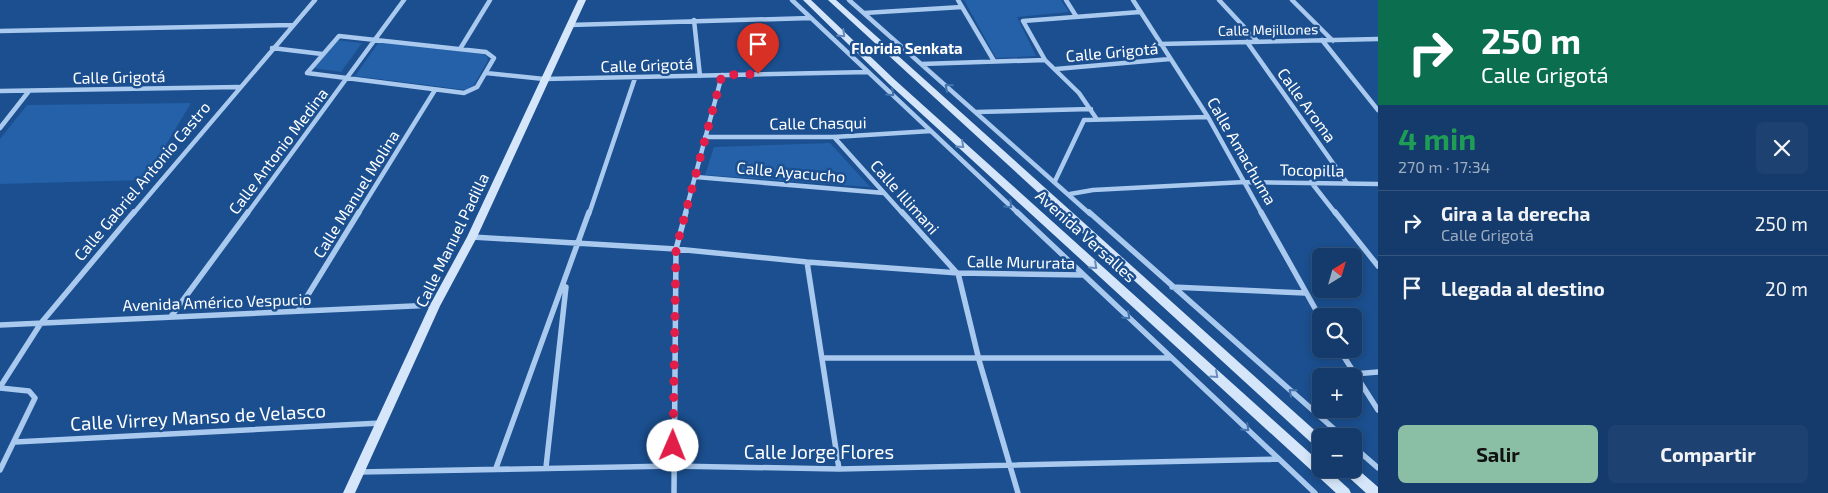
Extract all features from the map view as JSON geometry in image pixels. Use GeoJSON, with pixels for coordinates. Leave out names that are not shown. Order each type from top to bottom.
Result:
{"type":"FeatureCollection","features":[{"type":"Feature","properties":{"kind":"street","name":"Calle Gabriel Antonio Castro"},"geometry":{"type":"LineString","coordinates":[[0,388],[41,322],[272,48],[315,0]]}},
{"type":"Feature","properties":{"kind":"street","name":"Calle Antonio Medina"},"geometry":{"type":"LineString","coordinates":[[172,315],[404,0]]}},
{"type":"Feature","properties":{"kind":"street"},"geometry":{"type":"LineString","coordinates":[[460,49],[490,0]]}},
{"type":"Feature","properties":{"kind":"street","name":"Calle Manuel Padilla"},"geometry":{"type":"LineString","coordinates":[[349,493],[383,423],[435,305],[472,237],[582,0]]}},
{"type":"Feature","properties":{"kind":"street","name":"Avenida Versalles"},"geometry":{"type":"LineString","coordinates":[[792,0],[1315,493]]}},
{"type":"Feature","properties":{"kind":"street","name":"Avenida Versalles"},"geometry":{"type":"LineString","coordinates":[[807,0],[892,82],[1345,493]]}},
{"type":"Feature","properties":{"kind":"street","name":"Avenida Versalles"},"geometry":{"type":"LineString","coordinates":[[832,0],[1312,436]]}},
{"type":"Feature","properties":{"kind":"street","name":"Avenida Versalles"},"geometry":{"type":"LineString","coordinates":[[849,0],[1333,428]]}},
{"type":"Feature","properties":{"kind":"street"},"geometry":{"type":"LineString","coordinates":[[958,0],[994,61]]}},
{"type":"Feature","properties":{"kind":"street"},"geometry":{"type":"LineString","coordinates":[[1066,0],[1076,16]]}},
{"type":"Feature","properties":{"kind":"street","name":"Calle Amachuma"},"geometry":{"type":"LineString","coordinates":[[1133,0],[1159,44],[1208,117],[1314,308]]}},
{"type":"Feature","properties":{"kind":"street"},"geometry":{"type":"LineString","coordinates":[[1219,0],[1258,42]]}},
{"type":"Feature","properties":{"kind":"street"},"geometry":{"type":"LineString","coordinates":[[1292,0],[1333,41]]}},
{"type":"Feature","properties":{"kind":"street"},"geometry":{"type":"LineString","coordinates":[[864,13],[962,7]]}},
{"type":"Feature","properties":{"kind":"street"},"geometry":{"type":"LineString","coordinates":[[1096,118],[1079,93],[1045,60],[1024,21],[1140,12]]}},
{"type":"Feature","properties":{"kind":"street"},"geometry":{"type":"LineString","coordinates":[[570,25],[811,18]]}},
{"type":"Feature","properties":{"kind":"street"},"geometry":{"type":"LineString","coordinates":[[694,20],[700,76]]}},
{"type":"Feature","properties":{"kind":"street"},"geometry":{"type":"LineString","coordinates":[[0,31],[294,25]]}},
{"type":"Feature","properties":{"kind":"street"},"geometry":{"type":"LineString","coordinates":[[339,36],[375,39],[486,52],[493,55],[494,58],[477,87],[469,93],[307,73],[339,36]]}},
{"type":"Feature","properties":{"kind":"street","name":"Calle Mejillones"},"geometry":{"type":"LineString","coordinates":[[1159,44],[1378,39]]}},
{"type":"Feature","properties":{"kind":"street"},"geometry":{"type":"LineString","coordinates":[[1322,40],[1378,110]]}},
{"type":"Feature","properties":{"kind":"street","name":"Calle Aroma"},"geometry":{"type":"LineString","coordinates":[[1247,42],[1347,183]]}},
{"type":"Feature","properties":{"kind":"street"},"geometry":{"type":"LineString","coordinates":[[272,48],[322,54]]}},
{"type":"Feature","properties":{"kind":"street","name":"Calle Grigotá"},"geometry":{"type":"LineString","coordinates":[[1056,69],[1170,59]]}},
{"type":"Feature","properties":{"kind":"street","name":"Calle Grigotá"},"geometry":{"type":"LineString","coordinates":[[921,64],[1045,60]]}},
{"type":"Feature","properties":{"kind":"street","name":"Calle Grigotá"},"geometry":{"type":"LineString","coordinates":[[486,73],[544,79],[868,72]]}},
{"type":"Feature","properties":{"kind":"street"},"geometry":{"type":"LineString","coordinates":[[674,493],[676,249],[722,75]]}},
{"type":"Feature","properties":{"kind":"street"},"geometry":{"type":"LineString","coordinates":[[496,468],[567,278],[635,78]]}},
{"type":"Feature","properties":{"kind":"street","name":"Calle Grigotá"},"geometry":{"type":"LineString","coordinates":[[0,91],[239,87]]}},
{"type":"Feature","properties":{"kind":"street","name":"Calle Manuel Molina"},"geometry":{"type":"LineString","coordinates":[[298,311],[436,90]]}},
{"type":"Feature","properties":{"kind":"street"},"geometry":{"type":"LineString","coordinates":[[0,128],[29,91]]}},
{"type":"Feature","properties":{"kind":"street"},"geometry":{"type":"LineString","coordinates":[[976,112],[1090,109]]}},
{"type":"Feature","properties":{"kind":"street"},"geometry":{"type":"LineString","coordinates":[[1055,181],[1084,120],[1096,118],[1208,117]]}},
{"type":"Feature","properties":{"kind":"street","name":"Calle Chasqui"},"geometry":{"type":"LineString","coordinates":[[705,137],[834,137],[931,131]]}},
{"type":"Feature","properties":{"kind":"street","name":"Calle Illimani"},"geometry":{"type":"LineString","coordinates":[[834,137],[958,273]]}},
{"type":"Feature","properties":{"kind":"street","name":"Calle Ayacucho"},"geometry":{"type":"LineString","coordinates":[[696,176],[884,193]]}},
{"type":"Feature","properties":{"kind":"street","name":"Tocopilla"},"geometry":{"type":"LineString","coordinates":[[1070,194],[1093,190],[1245,182],[1378,184]]}},
{"type":"Feature","properties":{"kind":"street"},"geometry":{"type":"LineString","coordinates":[[1311,182],[1378,266]]}},
{"type":"Feature","properties":{"kind":"street","name":"Calle Mururata"},"geometry":{"type":"LineString","coordinates":[[472,237],[676,249],[807,262],[958,273],[1083,275]]}},
{"type":"Feature","properties":{"kind":"street"},"geometry":{"type":"LineString","coordinates":[[807,262],[839,469]]}},
{"type":"Feature","properties":{"kind":"street"},"geometry":{"type":"LineString","coordinates":[[958,273],[979,360],[1018,493]]}},
{"type":"Feature","properties":{"kind":"street"},"geometry":{"type":"LineString","coordinates":[[546,467],[567,278]]}},
{"type":"Feature","properties":{"kind":"street"},"geometry":{"type":"LineString","coordinates":[[1172,287],[1305,292]]}},
{"type":"Feature","properties":{"kind":"street","name":"Avenida Américo Vespucio"},"geometry":{"type":"LineString","coordinates":[[0,325],[172,315],[435,305]]}},
{"type":"Feature","properties":{"kind":"street"},"geometry":{"type":"LineString","coordinates":[[823,358],[979,360],[1171,358]]}},
{"type":"Feature","properties":{"kind":"street"},"geometry":{"type":"LineString","coordinates":[[1362,373],[1378,372]]}},
{"type":"Feature","properties":{"kind":"street"},"geometry":{"type":"LineString","coordinates":[[1362,386],[1378,410]]}},
{"type":"Feature","properties":{"kind":"street"},"geometry":{"type":"LineString","coordinates":[[0,388],[29,390],[35,398],[0,470]]}},
{"type":"Feature","properties":{"kind":"street","name":"Calle Virrey Manso de Velasco"},"geometry":{"type":"LineString","coordinates":[[15,442],[383,423]]}},
{"type":"Feature","properties":{"kind":"street"},"geometry":{"type":"LineString","coordinates":[[1362,454],[1378,468]]}},
{"type":"Feature","properties":{"kind":"street","name":"Calle Jorge Flores"},"geometry":{"type":"LineString","coordinates":[[359,472],[546,467],[610,469],[673,466],[839,469],[1279,459]]}},
{"type":"Feature","properties":{"kind":"street"},"geometry":{"type":"LineString","coordinates":[[1358,478],[1375,493]]}},
{"type":"Feature","properties":{"kind":"shaded area"},"geometry":{"type":"Polygon","coordinates":[[[964,0],[1061,0],[1069,12],[1017,17],[1036,56],[996,58],[964,0]]]}},
{"type":"Feature","properties":{"kind":"shaded area"},"geometry":{"type":"Polygon","coordinates":[[[336,40],[362,43],[341,72],[313,68],[336,40]]]}},
{"type":"Feature","properties":{"kind":"shaded area"},"geometry":{"type":"Polygon","coordinates":[[[379,42],[483,54],[487,56],[488,60],[474,85],[466,90],[355,76],[379,42]]]}},
{"type":"Feature","properties":{"kind":"shaded area"},"geometry":{"type":"Polygon","coordinates":[[[191,103],[145,180],[0,184],[0,139],[27,105],[191,103]]]}},
{"type":"Feature","properties":{"kind":"shaded area"},"geometry":{"type":"Polygon","coordinates":[[[830,143],[870,187],[705,175],[714,147],[830,143]]]}},
{"type":"Feature","properties":{"kind":"district","name":"Florida Senkata"},"geometry":{"type":"Point","coordinates":[907,49]}},
{"type":"Feature","properties":{"kind":"route"},"geometry":{"type":"LineString","coordinates":[[673,446],[676,249],[722,75],[758,74]]}}]}
